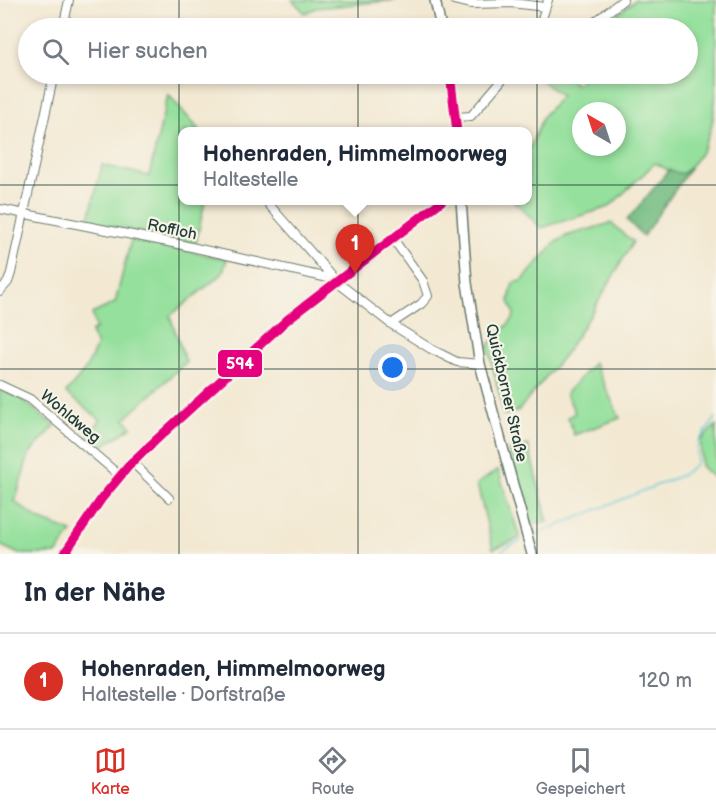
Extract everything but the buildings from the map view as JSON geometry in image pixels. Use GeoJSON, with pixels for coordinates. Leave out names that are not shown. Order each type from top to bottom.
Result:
{"type":"FeatureCollection","features":[{"type":"Feature","properties":{"kind":"main road"},"geometry":{"type":"LineString","coordinates":[[435,0],[439,18]]}},
{"type":"Feature","properties":{"kind":"main road"},"geometry":{"type":"LineString","coordinates":[[451,84],[457,127]]}},
{"type":"Feature","properties":{"kind":"main road","name":"Quickborner Straße"},"geometry":{"type":"LineString","coordinates":[[461,205],[468,283],[480,364],[532,554]]}},
{"type":"Feature","properties":{"kind":"street"},"geometry":{"type":"LineString","coordinates":[[65,18],[69,0]]}},
{"type":"Feature","properties":{"kind":"street"},"geometry":{"type":"LineString","coordinates":[[454,0],[472,4],[546,3],[542,18]]}},
{"type":"Feature","properties":{"kind":"street"},"geometry":{"type":"LineString","coordinates":[[601,18],[623,0]]}},
{"type":"Feature","properties":{"kind":"street"},"geometry":{"type":"LineString","coordinates":[[0,291],[8,282],[11,273],[52,84]]}},
{"type":"Feature","properties":{"kind":"street"},"geometry":{"type":"LineString","coordinates":[[456,117],[471,116],[498,84]]}},
{"type":"Feature","properties":{"kind":"street"},"geometry":{"type":"LineString","coordinates":[[269,205],[337,282],[391,324],[457,362],[480,364]]}},
{"type":"Feature","properties":{"kind":"street"},"geometry":{"type":"LineString","coordinates":[[64,554],[119,475],[132,462],[288,319],[439,205]]}},
{"type":"Feature","properties":{"kind":"street","name":"Roffloh"},"geometry":{"type":"LineString","coordinates":[[0,210],[24,213],[328,278],[337,282]]}},
{"type":"Feature","properties":{"kind":"street"},"geometry":{"type":"LineString","coordinates":[[391,324],[421,304],[428,296],[423,281],[394,240]]}},
{"type":"Feature","properties":{"kind":"street","name":"Wohldweg"},"geometry":{"type":"LineString","coordinates":[[0,385],[30,399],[119,475]]}},
{"type":"Feature","properties":{"kind":"street"},"geometry":{"type":"LineString","coordinates":[[132,462],[169,498]]}},
{"type":"Feature","properties":{"kind":"green space"},"geometry":{"type":"Polygon","coordinates":[[[292,0],[398,0],[316,8],[305,13],[292,0]]]}},
{"type":"Feature","properties":{"kind":"green space"},"geometry":{"type":"Polygon","coordinates":[[[635,0],[716,0],[715,96],[712,124],[702,151],[682,174],[655,163],[609,207],[541,228],[518,205],[532,205],[532,143],[543,116],[561,96],[546,84],[698,84],[698,18],[613,18],[635,0]]]}},
{"type":"Feature","properties":{"kind":"green space"},"geometry":{"type":"Polygon","coordinates":[[[168,94],[197,127],[178,127],[178,205],[204,205],[196,243],[88,222],[102,165],[149,176],[168,94]]]}},
{"type":"Feature","properties":{"kind":"green space"},"geometry":{"type":"Polygon","coordinates":[[[691,167],[643,236],[627,220],[669,170],[682,174],[691,167]]]}},
{"type":"Feature","properties":{"kind":"green space"},"geometry":{"type":"Polygon","coordinates":[[[611,223],[633,242],[565,354],[518,411],[504,415],[488,346],[513,319],[514,313],[509,301],[513,283],[522,281],[555,243],[566,236],[611,223]]]}},
{"type":"Feature","properties":{"kind":"green space"},"geometry":{"type":"Polygon","coordinates":[[[131,240],[227,259],[222,274],[170,316],[186,362],[125,419],[132,427],[95,451],[84,440],[101,420],[66,393],[85,370],[97,346],[91,332],[96,329],[92,314],[115,303],[131,240]]]}},
{"type":"Feature","properties":{"kind":"green space"},"geometry":{"type":"Polygon","coordinates":[[[594,363],[620,418],[574,435],[568,417],[575,413],[566,393],[594,363]]]}},
{"type":"Feature","properties":{"kind":"green space"},"geometry":{"type":"Polygon","coordinates":[[[0,390],[18,397],[55,426],[29,454],[15,502],[39,519],[72,532],[56,554],[19,554],[0,545],[0,390]]]}},
{"type":"Feature","properties":{"kind":"green space"},"geometry":{"type":"Polygon","coordinates":[[[716,425],[716,480],[701,466],[701,440],[716,425]]]}},
{"type":"Feature","properties":{"kind":"green space"},"geometry":{"type":"Polygon","coordinates":[[[528,445],[548,522],[529,523],[509,451],[528,445]]]}},
{"type":"Feature","properties":{"kind":"green space"},"geometry":{"type":"Polygon","coordinates":[[[498,470],[520,538],[493,549],[477,484],[498,470]]]}},
{"type":"Feature","properties":{"kind":"waterway"},"geometry":{"type":"LineString","coordinates":[[532,536],[682,475],[696,464],[698,442],[716,418]]}},
{"type":"Feature","properties":{"kind":"waterway"},"geometry":{"type":"LineString","coordinates":[[498,554],[521,541]]}},
{"type":"Feature","properties":{"kind":"transit line","name":"594"},"geometry":{"type":"LineString","coordinates":[[451,84],[456,127]]}},
{"type":"Feature","properties":{"kind":"transit line","name":"594"},"geometry":{"type":"LineString","coordinates":[[64,554],[102,498],[132,462],[288,319],[436,205]]}},
{"type":"Feature","properties":{"kind":"place","name":"Hohenraden, Himmelmoorweg"},"geometry":{"type":"Point","coordinates":[355,274]}}]}
